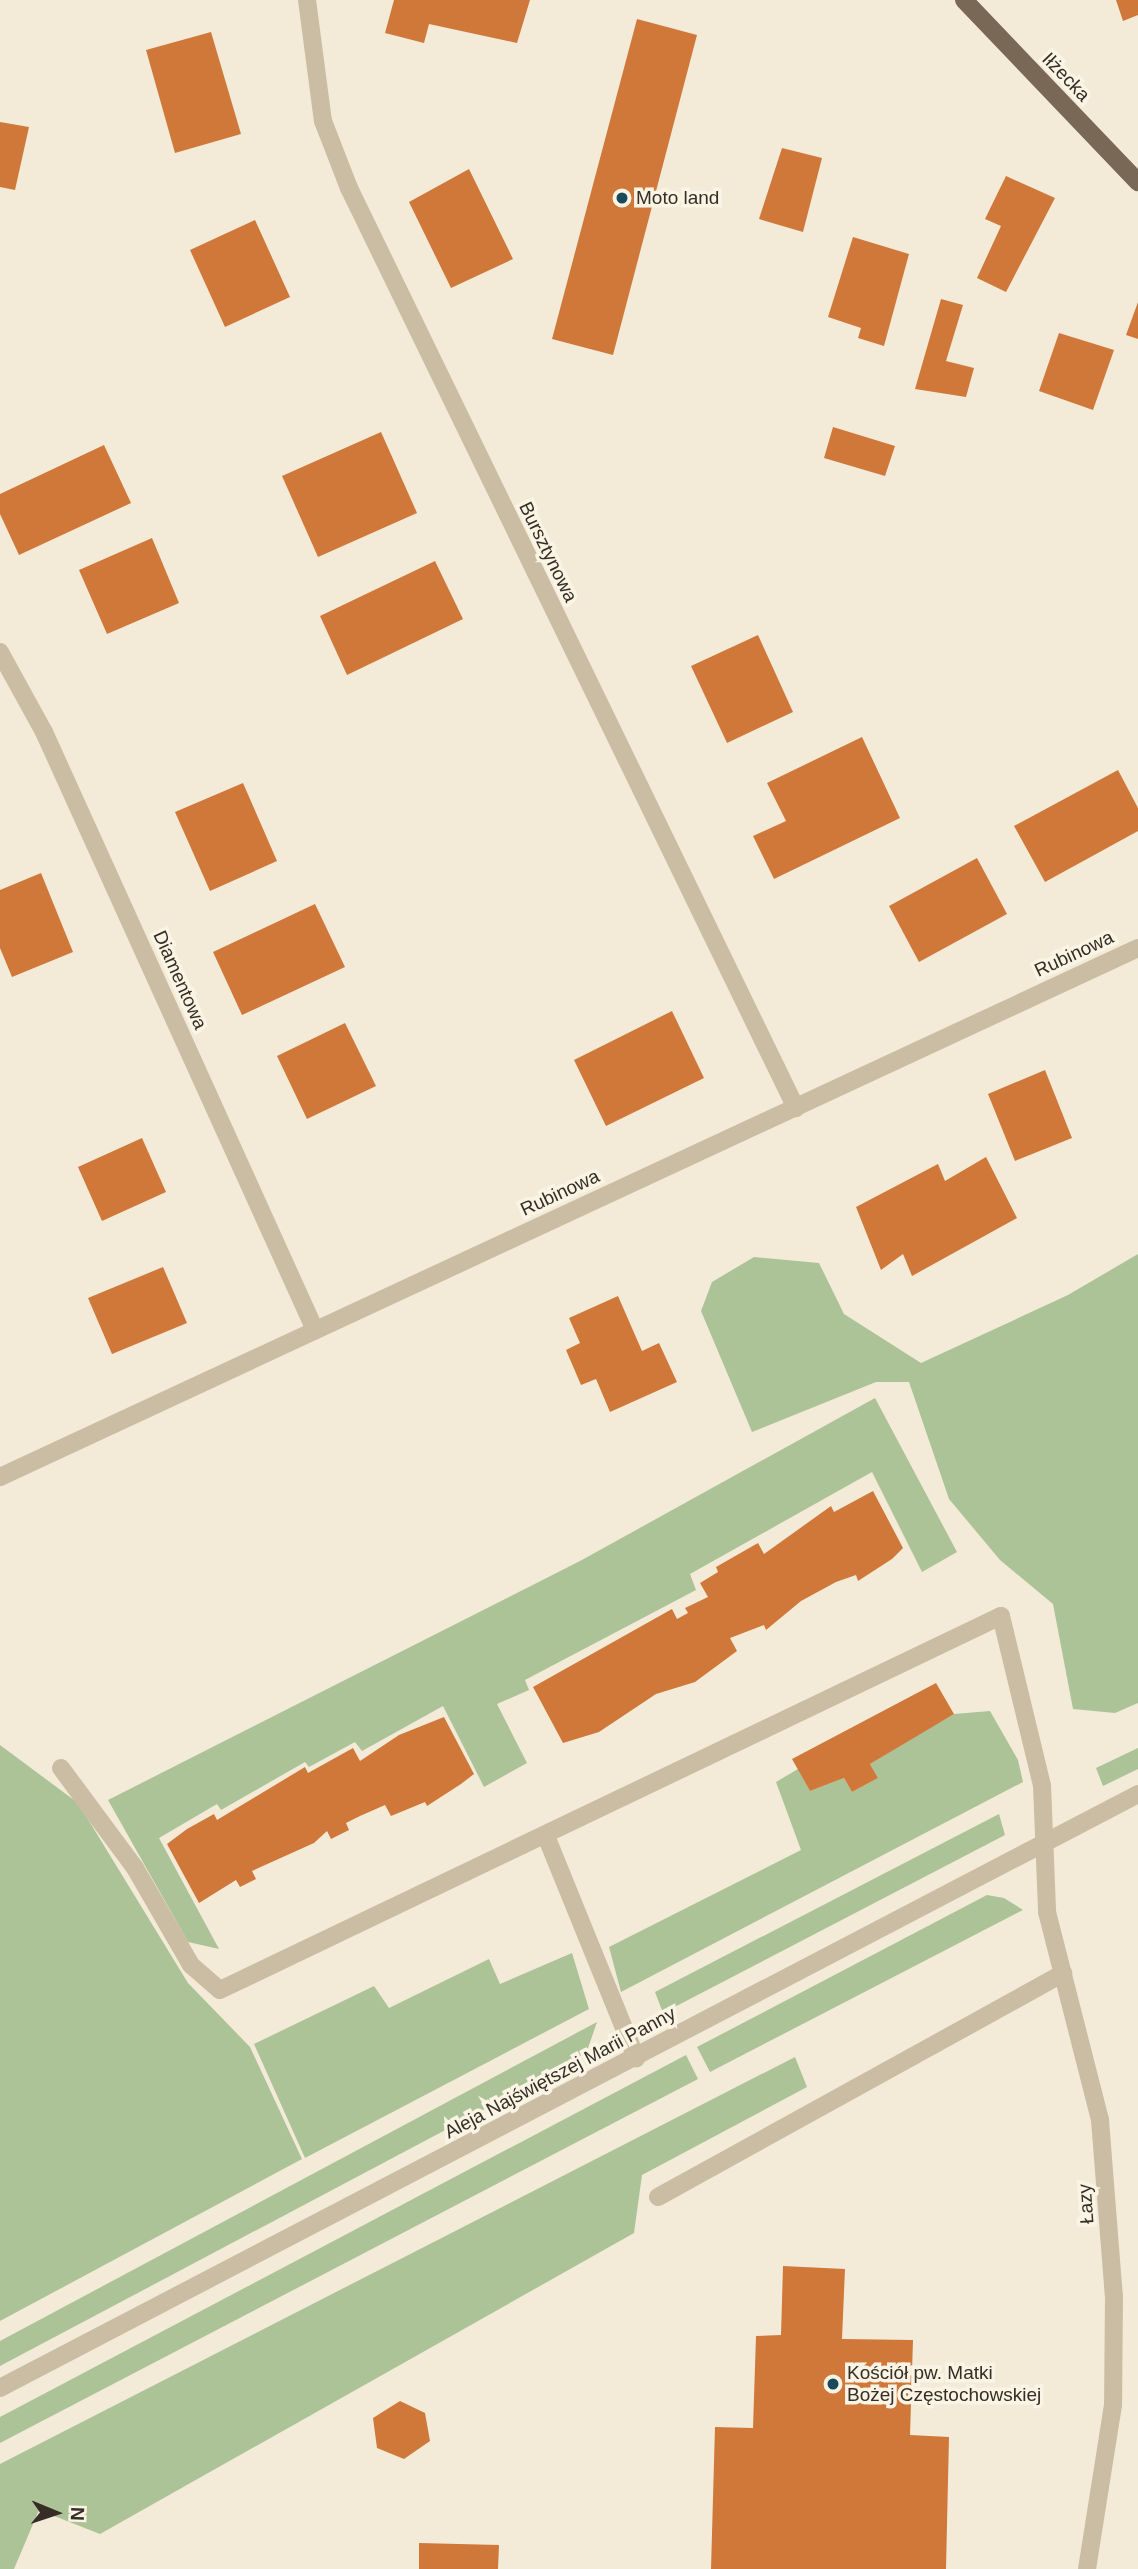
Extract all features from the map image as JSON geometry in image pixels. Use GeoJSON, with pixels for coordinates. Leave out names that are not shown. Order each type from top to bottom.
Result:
{"type":"FeatureCollection","features":[{"type":"Feature","properties":{"kind":"main road","name":"Iłżecka"},"geometry":{"type":"LineString","coordinates":[[964,0],[1136,179]]}},
{"type":"Feature","properties":{"kind":"street","name":"Bursztynowa"},"geometry":{"type":"LineString","coordinates":[[307,0],[323,121],[349,188],[796,1108]]}},
{"type":"Feature","properties":{"kind":"street","name":"Diamentowa"},"geometry":{"type":"LineString","coordinates":[[0,652],[44,732],[314,1330]]}},
{"type":"Feature","properties":{"kind":"street","name":"Rubinowa"},"geometry":{"type":"LineString","coordinates":[[0,1477],[1138,948]]}},
{"type":"Feature","properties":{"kind":"street","name":"Łazy"},"geometry":{"type":"LineString","coordinates":[[546,1836],[1001,1616],[1042,1785],[1047,1912],[1100,2120],[1114,2296],[1113,2405],[1087,2569]]}},
{"type":"Feature","properties":{"kind":"street"},"geometry":{"type":"LineString","coordinates":[[61,1768],[135,1868],[191,1965],[220,1990],[546,1836],[636,2058]]}},
{"type":"Feature","properties":{"kind":"street","name":"Aleja Najświętszej Marii Panny"},"geometry":{"type":"LineString","coordinates":[[0,2388],[636,2058],[1044,1840],[1138,1794]]}},
{"type":"Feature","properties":{"kind":"street"},"geometry":{"type":"LineString","coordinates":[[658,2197],[1063,1973]]}},
{"type":"Feature","properties":{"kind":"green space"},"geometry":{"type":"Polygon","coordinates":[[[1138,1254],[1138,1703],[1115,1713],[1073,1709],[1053,1604],[1000,1560],[949,1499],[909,1382],[876,1382],[752,1432],[701,1311],[712,1282],[754,1257],[819,1263],[844,1314],[921,1363],[1068,1295],[1138,1254]]]}},
{"type":"Feature","properties":{"kind":"green space"},"geometry":{"type":"Polygon","coordinates":[[[875,1398],[957,1552],[922,1572],[872,1472],[690,1574],[696,1590],[525,1680],[529,1690],[497,1704],[527,1763],[484,1787],[443,1706],[362,1751],[355,1742],[309,1767],[305,1762],[221,1810],[217,1804],[159,1838],[219,1949],[188,1942],[108,1800],[580,1561],[875,1398]]]}},
{"type":"Feature","properties":{"kind":"green space"},"geometry":{"type":"Polygon","coordinates":[[[990,1711],[1018,1760],[1023,1782],[621,1992],[609,1947],[801,1850],[776,1782],[798,1769],[810,1791],[844,1778],[852,1792],[878,1778],[870,1764],[922,1732],[954,1714],[990,1711]]]}},
{"type":"Feature","properties":{"kind":"green space"},"geometry":{"type":"Polygon","coordinates":[[[0,1745],[78,1803],[188,1983],[250,2047],[302,2159],[0,2321],[0,1745]]]}},
{"type":"Feature","properties":{"kind":"green space"},"geometry":{"type":"Polygon","coordinates":[[[1138,1748],[1138,1769],[1103,1786],[1096,1768],[1138,1748]]]}},
{"type":"Feature","properties":{"kind":"green space"},"geometry":{"type":"Polygon","coordinates":[[[999,1814],[1005,1835],[663,2013],[655,1992],[999,1814]]]}},
{"type":"Feature","properties":{"kind":"green space"},"geometry":{"type":"Polygon","coordinates":[[[987,1895],[1004,1898],[1023,1910],[710,2072],[697,2047],[987,1895]]]}},
{"type":"Feature","properties":{"kind":"green space"},"geometry":{"type":"Polygon","coordinates":[[[572,1953],[589,2009],[305,2158],[254,2044],[374,1986],[389,2008],[489,1959],[500,1984],[572,1953]]]}},
{"type":"Feature","properties":{"kind":"green space"},"geometry":{"type":"Polygon","coordinates":[[[597,2022],[587,2051],[568,2065],[0,2366],[0,2341],[597,2022]]]}},
{"type":"Feature","properties":{"kind":"green space"},"geometry":{"type":"Polygon","coordinates":[[[686,2055],[698,2079],[0,2443],[0,2417],[686,2055]]]}},
{"type":"Feature","properties":{"kind":"green space"},"geometry":{"type":"Polygon","coordinates":[[[795,2057],[807,2087],[642,2175],[634,2233],[100,2534],[39,2510],[14,2569],[0,2569],[0,2464],[795,2057]]]}},
{"type":"Feature","properties":{"kind":"building"},"geometry":{"type":"Polygon","coordinates":[[[394,0],[530,0],[517,43],[429,24],[424,43],[385,33],[394,0]]]}},
{"type":"Feature","properties":{"kind":"building"},"geometry":{"type":"Polygon","coordinates":[[[1116,0],[1138,0],[1138,15],[1123,21],[1116,0]]]}},
{"type":"Feature","properties":{"kind":"building","name":"Moto land"},"geometry":{"type":"Polygon","coordinates":[[[637,19],[697,35],[613,355],[552,339],[637,19]]]}},
{"type":"Feature","properties":{"kind":"building"},"geometry":{"type":"Polygon","coordinates":[[[211,32],[241,134],[175,153],[146,50],[211,32]]]}},
{"type":"Feature","properties":{"kind":"building"},"geometry":{"type":"Polygon","coordinates":[[[0,122],[29,127],[15,190],[0,187],[0,122]]]}},
{"type":"Feature","properties":{"kind":"building"},"geometry":{"type":"Polygon","coordinates":[[[782,148],[822,158],[803,232],[759,219],[782,148]]]}},
{"type":"Feature","properties":{"kind":"building"},"geometry":{"type":"Polygon","coordinates":[[[469,169],[513,259],[451,288],[409,202],[469,169]]]}},
{"type":"Feature","properties":{"kind":"building"},"geometry":{"type":"Polygon","coordinates":[[[1006,176],[1055,198],[1006,292],[977,278],[1001,226],[985,219],[1006,176]]]}},
{"type":"Feature","properties":{"kind":"building"},"geometry":{"type":"Polygon","coordinates":[[[255,220],[290,297],[225,327],[190,250],[255,220]]]}},
{"type":"Feature","properties":{"kind":"building"},"geometry":{"type":"Polygon","coordinates":[[[853,237],[909,254],[884,346],[858,338],[861,328],[828,317],[853,237]]]}},
{"type":"Feature","properties":{"kind":"building"},"geometry":{"type":"Polygon","coordinates":[[[941,299],[963,305],[946,361],[974,368],[966,397],[915,389],[941,299]]]}},
{"type":"Feature","properties":{"kind":"building"},"geometry":{"type":"Polygon","coordinates":[[[1138,302],[1138,339],[1126,335],[1138,302]]]}},
{"type":"Feature","properties":{"kind":"building"},"geometry":{"type":"Polygon","coordinates":[[[1059,333],[1114,350],[1093,410],[1039,391],[1059,333]]]}},
{"type":"Feature","properties":{"kind":"building"},"geometry":{"type":"Polygon","coordinates":[[[833,427],[895,446],[885,476],[824,458],[833,427]]]}},
{"type":"Feature","properties":{"kind":"building"},"geometry":{"type":"Polygon","coordinates":[[[381,432],[417,513],[318,557],[282,476],[381,432]]]}},
{"type":"Feature","properties":{"kind":"building"},"geometry":{"type":"Polygon","coordinates":[[[104,445],[131,503],[19,555],[0,514],[0,494],[104,445]]]}},
{"type":"Feature","properties":{"kind":"building"},"geometry":{"type":"Polygon","coordinates":[[[152,538],[179,603],[107,634],[79,570],[152,538]]]}},
{"type":"Feature","properties":{"kind":"building"},"geometry":{"type":"Polygon","coordinates":[[[435,561],[463,619],[347,675],[320,616],[435,561]]]}},
{"type":"Feature","properties":{"kind":"building"},"geometry":{"type":"Polygon","coordinates":[[[758,635],[793,712],[727,743],[691,666],[758,635]]]}},
{"type":"Feature","properties":{"kind":"building"},"geometry":{"type":"Polygon","coordinates":[[[862,737],[900,818],[774,879],[753,836],[786,821],[767,783],[862,737]]]}},
{"type":"Feature","properties":{"kind":"building"},"geometry":{"type":"Polygon","coordinates":[[[1118,770],[1138,808],[1138,831],[1045,882],[1014,826],[1118,770]]]}},
{"type":"Feature","properties":{"kind":"building"},"geometry":{"type":"Polygon","coordinates":[[[243,783],[277,861],[210,891],[175,812],[243,783]]]}},
{"type":"Feature","properties":{"kind":"building"},"geometry":{"type":"Polygon","coordinates":[[[977,858],[1007,914],[919,962],[889,906],[977,858]]]}},
{"type":"Feature","properties":{"kind":"building"},"geometry":{"type":"Polygon","coordinates":[[[41,873],[73,952],[12,977],[0,948],[0,890],[41,873]]]}},
{"type":"Feature","properties":{"kind":"building"},"geometry":{"type":"Polygon","coordinates":[[[315,904],[345,967],[242,1015],[213,952],[315,904]]]}},
{"type":"Feature","properties":{"kind":"building"},"geometry":{"type":"Polygon","coordinates":[[[672,1011],[704,1078],[606,1126],[574,1060],[672,1011]]]}},
{"type":"Feature","properties":{"kind":"building"},"geometry":{"type":"Polygon","coordinates":[[[345,1023],[376,1086],[307,1119],[277,1056],[345,1023]]]}},
{"type":"Feature","properties":{"kind":"building"},"geometry":{"type":"Polygon","coordinates":[[[1045,1070],[1072,1138],[1015,1161],[988,1094],[1045,1070]]]}},
{"type":"Feature","properties":{"kind":"building"},"geometry":{"type":"Polygon","coordinates":[[[142,1138],[166,1192],[102,1221],[78,1167],[142,1138]]]}},
{"type":"Feature","properties":{"kind":"building"},"geometry":{"type":"Polygon","coordinates":[[[986,1157],[1017,1218],[912,1276],[903,1254],[881,1270],[856,1207],[938,1164],[945,1181],[986,1157]]]}},
{"type":"Feature","properties":{"kind":"building"},"geometry":{"type":"Polygon","coordinates":[[[163,1267],[187,1323],[112,1354],[88,1298],[163,1267]]]}},
{"type":"Feature","properties":{"kind":"building"},"geometry":{"type":"Polygon","coordinates":[[[618,1296],[642,1351],[659,1343],[677,1382],[610,1412],[596,1379],[581,1385],[566,1350],[580,1343],[569,1318],[618,1296]]]}},
{"type":"Feature","properties":{"kind":"building"},"geometry":{"type":"Polygon","coordinates":[[[873,1491],[903,1548],[892,1559],[858,1581],[856,1575],[836,1582],[801,1601],[766,1630],[764,1625],[730,1638],[737,1651],[695,1682],[656,1694],[599,1732],[563,1743],[533,1687],[672,1609],[677,1619],[688,1613],[685,1608],[708,1597],[700,1583],[718,1572],[716,1567],[758,1543],[764,1554],[831,1506],[834,1512],[873,1491]]]}},
{"type":"Feature","properties":{"kind":"building"},"geometry":{"type":"Polygon","coordinates":[[[936,1683],[954,1714],[870,1764],[878,1778],[852,1792],[844,1778],[810,1791],[792,1759],[936,1683]]]}},
{"type":"Feature","properties":{"kind":"building"},"geometry":{"type":"Polygon","coordinates":[[[444,1717],[474,1774],[461,1784],[427,1806],[425,1802],[391,1816],[385,1805],[360,1816],[346,1823],[349,1830],[331,1839],[327,1831],[314,1843],[252,1871],[256,1879],[240,1887],[236,1880],[199,1903],[167,1844],[214,1814],[217,1820],[305,1767],[308,1773],[353,1748],[360,1761],[399,1735],[444,1717]]]}},
{"type":"Feature","properties":{"kind":"building","name":"Kościół pw. Matki Bożej Częstochowskiej"},"geometry":{"type":"Polygon","coordinates":[[[783,2266],[845,2269],[842,2339],[913,2340],[910,2435],[949,2437],[946,2569],[711,2569],[715,2427],[753,2428],[756,2336],[781,2335],[783,2266]]]}},
{"type":"Feature","properties":{"kind":"building"},"geometry":{"type":"Polygon","coordinates":[[[400,2401],[425,2413],[430,2441],[404,2459],[377,2448],[373,2418],[400,2401]]]}},
{"type":"Feature","properties":{"kind":"building"},"geometry":{"type":"Polygon","coordinates":[[[419,2543],[499,2545],[498,2569],[419,2569],[419,2543]]]}},
{"type":"Feature","properties":{"kind":"place","name":"Moto land"},"geometry":{"type":"Point","coordinates":[622,198]}},
{"type":"Feature","properties":{"kind":"place","name":"Kościół pw. Matki Bożej Częstochowskiej"},"geometry":{"type":"Point","coordinates":[833,2384]}}]}
